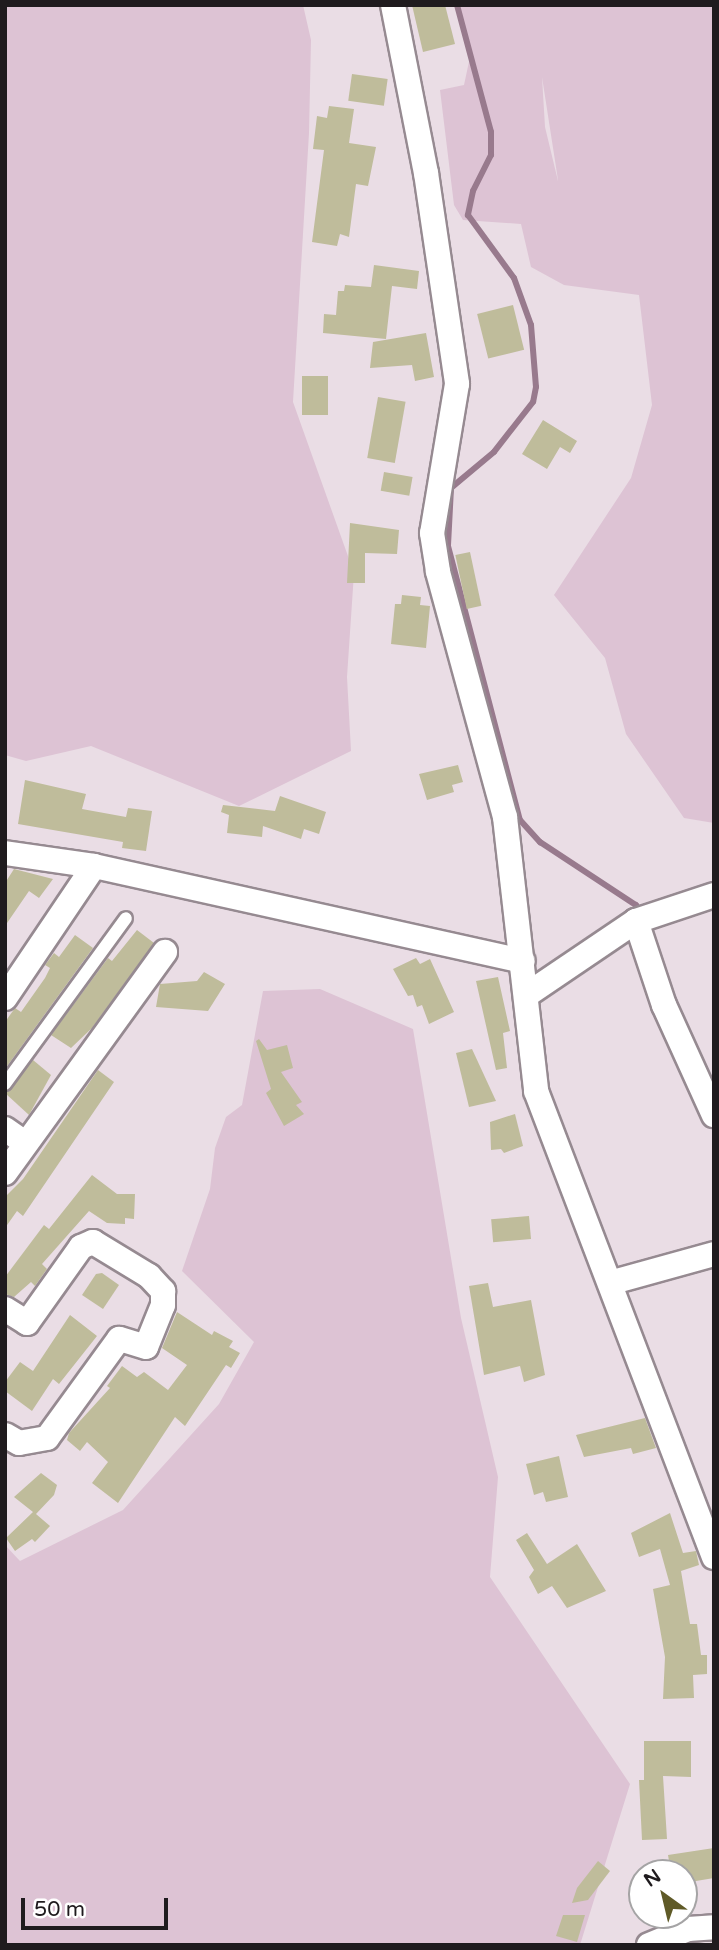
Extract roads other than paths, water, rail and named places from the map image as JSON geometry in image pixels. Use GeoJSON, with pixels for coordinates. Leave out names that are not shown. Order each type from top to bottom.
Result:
{"type":"FeatureCollection","features":[{"type":"Feature","properties":{"kind":"street"},"geometry":{"type":"LineString","coordinates":[[393,5],[426,173],[457,384],[433,513],[434,546],[505,817],[528,995],[536,1091],[613,1282],[714,1558]]}},
{"type":"Feature","properties":{"kind":"street"},"geometry":{"type":"LineString","coordinates":[[5,853],[94,866],[523,961]]}},
{"type":"Feature","properties":{"kind":"street"},"geometry":{"type":"LineString","coordinates":[[8,985],[94,866]]}},
{"type":"Feature","properties":{"kind":"street"},"geometry":{"type":"LineString","coordinates":[[528,995],[636,921],[714,895]]}},
{"type":"Feature","properties":{"kind":"street"},"geometry":{"type":"LineString","coordinates":[[636,921],[664,1005],[714,1115]]}},
{"type":"Feature","properties":{"kind":"street"},"geometry":{"type":"LineString","coordinates":[[5,1173],[15,1136],[165,952]]}},
{"type":"Feature","properties":{"kind":"street"},"geometry":{"type":"LineString","coordinates":[[5,1308],[27,1323],[81,1247],[93,1242],[149,1276],[163,1291],[163,1305],[146,1347],[119,1339],[47,1438],[19,1443],[5,1435]]}},
{"type":"Feature","properties":{"kind":"street"},"geometry":{"type":"LineString","coordinates":[[613,1282],[714,1254]]}},
{"type":"Feature","properties":{"kind":"street"},"geometry":{"type":"LineString","coordinates":[[649,1945],[688,1930],[714,1927]]}},
{"type":"Feature","properties":{"kind":"lane"},"geometry":{"type":"LineString","coordinates":[[5,1084],[126,918]]}},
{"type":"Feature","properties":{"kind":"waterway"},"geometry":{"type":"LineString","coordinates":[[457,5],[491,132],[491,155],[473,191],[468,215],[514,278],[531,325],[536,387],[533,402],[494,452],[451,488],[448,546],[520,820],[540,842],[636,905],[641,913]]}}]}
